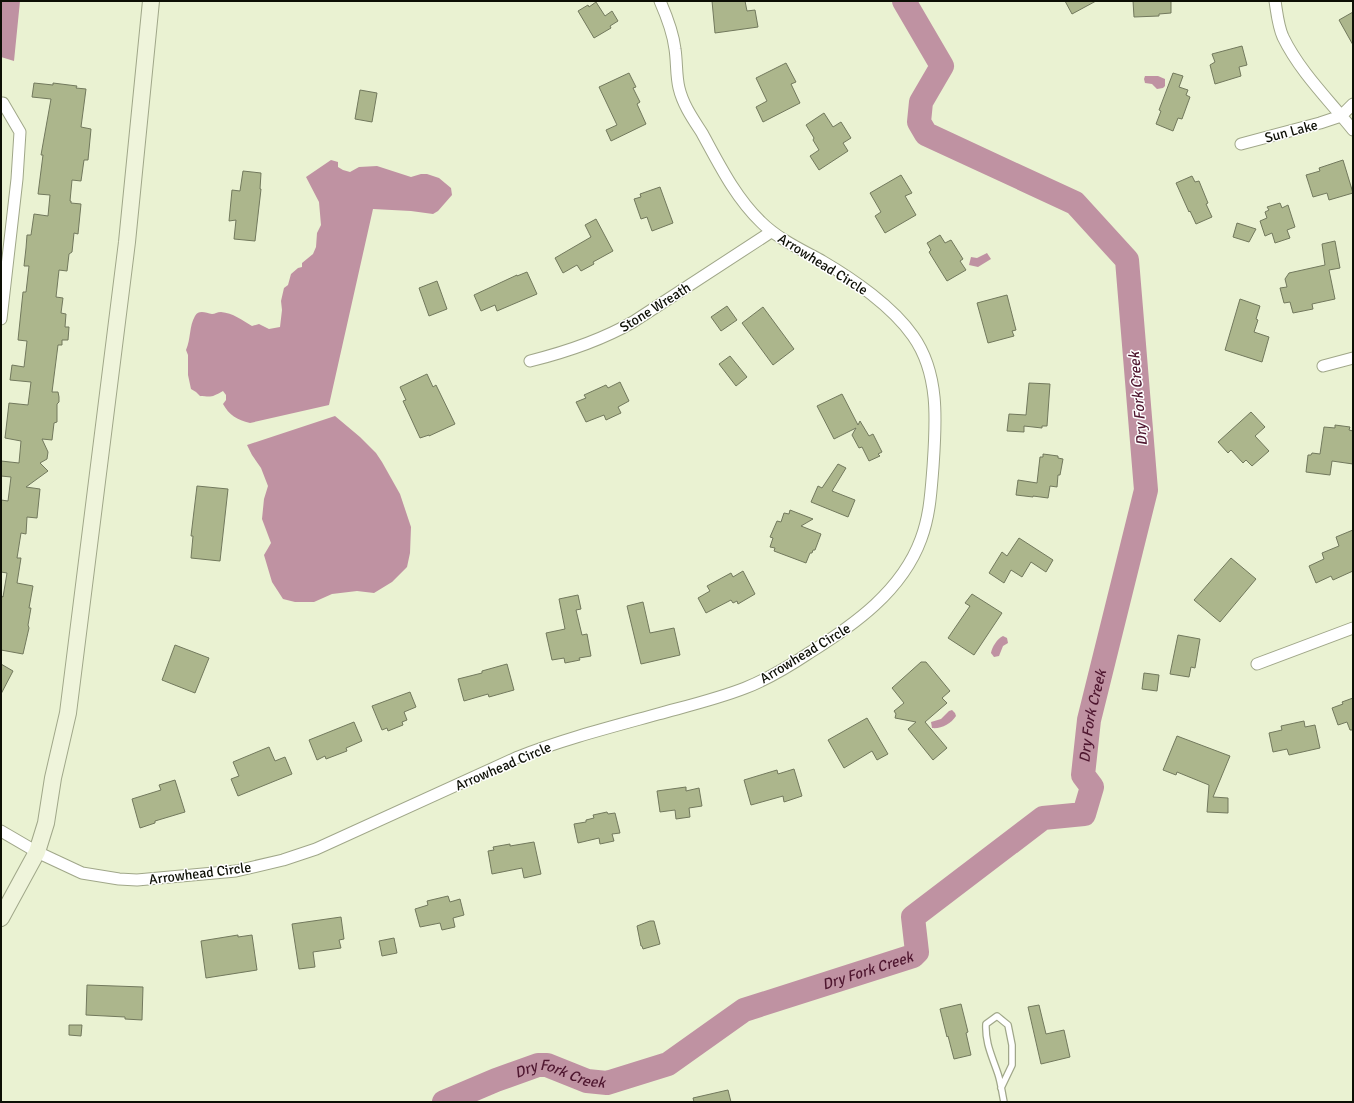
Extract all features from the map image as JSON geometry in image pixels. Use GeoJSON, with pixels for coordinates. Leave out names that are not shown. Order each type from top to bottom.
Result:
{"type":"FeatureCollection","features":[{"type":"Feature","properties":{"kind":"main road"},"geometry":{"type":"LineString","coordinates":[[1,918],[38,852],[46,823],[53,778],[68,713],[127,235],[151,1]]}},
{"type":"Feature","properties":{"kind":"street","name":"Arrowhead Circle"},"geometry":{"type":"LineString","coordinates":[[1,831],[38,852],[82,873],[115,879],[137,880],[236,871],[283,860],[316,849],[518,757],[552,744],[747,688],[779,672],[843,632],[860,619],[898,579],[911,560],[921,540],[928,519],[936,426],[936,405],[927,364],[920,346],[903,322],[862,287],[833,267],[771,232],[747,209],[687,110],[679,88],[675,48],[671,27],[660,1]]}},
{"type":"Feature","properties":{"kind":"street"},"geometry":{"type":"LineString","coordinates":[[1275,1],[1277,16],[1283,36],[1293,54],[1305,72],[1353,130]]}},
{"type":"Feature","properties":{"kind":"street"},"geometry":{"type":"LineString","coordinates":[[1,103],[3,103],[20,132],[1,318]]}},
{"type":"Feature","properties":{"kind":"street"},"geometry":{"type":"LineString","coordinates":[[1341,116],[1353,104]]}},
{"type":"Feature","properties":{"kind":"street","name":"Sun Lake"},"geometry":{"type":"LineString","coordinates":[[1241,144],[1341,116]]}},
{"type":"Feature","properties":{"kind":"street","name":"Stone Wreath"},"geometry":{"type":"LineString","coordinates":[[530,361],[591,343],[612,334],[633,322],[771,232]]}},
{"type":"Feature","properties":{"kind":"street"},"geometry":{"type":"LineString","coordinates":[[1323,366],[1353,358]]}},
{"type":"Feature","properties":{"kind":"street"},"geometry":{"type":"LineString","coordinates":[[1257,664],[1353,628]]}},
{"type":"Feature","properties":{"kind":"lane"},"geometry":{"type":"LineString","coordinates":[[1001,1088],[1012,1065],[1012,1045],[1008,1026],[997,1016],[986,1024],[986,1036],[989,1051],[998,1074],[1001,1088],[1004,1102]]}},
{"type":"Feature","properties":{"kind":"shaded area"},"geometry":{"type":"Polygon","coordinates":[[[1,1],[20,1],[14,61],[1,57],[1,1]]]}},
{"type":"Feature","properties":{"kind":"shaded area"},"geometry":{"type":"Polygon","coordinates":[[[1145,76],[1158,76],[1165,79],[1165,86],[1157,89],[1152,84],[1145,83],[1145,76]]]}},
{"type":"Feature","properties":{"kind":"shaded area"},"geometry":{"type":"Polygon","coordinates":[[[331,160],[338,162],[338,167],[350,172],[359,167],[377,166],[411,177],[427,174],[439,178],[451,188],[452,195],[438,211],[433,214],[373,209],[329,405],[250,423],[245,422],[237,419],[225,408],[223,404],[226,400],[226,395],[223,391],[212,396],[200,396],[191,389],[188,375],[188,355],[186,350],[193,320],[198,313],[203,312],[212,314],[221,312],[233,315],[252,326],[259,324],[269,329],[280,327],[282,310],[281,301],[284,288],[288,285],[291,274],[298,268],[302,267],[302,263],[313,254],[316,247],[317,233],[321,225],[319,202],[306,177],[331,160]]]}},
{"type":"Feature","properties":{"kind":"shaded area"},"geometry":{"type":"Polygon","coordinates":[[[987,253],[991,259],[978,267],[969,265],[971,257],[977,258],[987,253]]]}},
{"type":"Feature","properties":{"kind":"shaded area"},"geometry":{"type":"Polygon","coordinates":[[[335,416],[376,453],[400,494],[411,527],[410,553],[407,567],[392,582],[374,593],[357,591],[332,594],[314,602],[295,602],[283,599],[272,582],[264,555],[271,543],[262,519],[264,499],[268,486],[261,468],[247,445],[335,416]]]}},
{"type":"Feature","properties":{"kind":"shaded area"},"geometry":{"type":"Polygon","coordinates":[[[1003,636],[1007,638],[1008,643],[1003,646],[999,656],[994,657],[991,653],[992,648],[1003,636]]]}},
{"type":"Feature","properties":{"kind":"shaded area"},"geometry":{"type":"Polygon","coordinates":[[[952,710],[956,716],[949,724],[942,727],[932,728],[931,722],[941,719],[952,710]]]}},
{"type":"Feature","properties":{"kind":"building"},"geometry":{"type":"Polygon","coordinates":[[[712,1],[745,1],[747,11],[755,10],[758,27],[715,33],[712,1]]]}},
{"type":"Feature","properties":{"kind":"building"},"geometry":{"type":"Polygon","coordinates":[[[1065,1],[1096,1],[1072,14],[1065,1]]]}},
{"type":"Feature","properties":{"kind":"building"},"geometry":{"type":"Polygon","coordinates":[[[1133,1],[1171,1],[1171,13],[1159,14],[1159,16],[1134,17],[1133,1]]]}},
{"type":"Feature","properties":{"kind":"building"},"geometry":{"type":"Polygon","coordinates":[[[596,2],[605,16],[612,11],[618,21],[610,26],[611,28],[594,38],[578,11],[588,5],[589,7],[596,2]]]}},
{"type":"Feature","properties":{"kind":"building"},"geometry":{"type":"Polygon","coordinates":[[[1353,12],[1353,45],[1339,20],[1353,12]]]}},
{"type":"Feature","properties":{"kind":"building"},"geometry":{"type":"Polygon","coordinates":[[[1242,46],[1247,65],[1239,67],[1241,76],[1215,84],[1210,65],[1215,62],[1212,54],[1242,46]]]}},
{"type":"Feature","properties":{"kind":"building"},"geometry":{"type":"Polygon","coordinates":[[[786,63],[796,82],[791,84],[800,103],[763,122],[756,107],[767,101],[756,78],[786,63]]]}},
{"type":"Feature","properties":{"kind":"building"},"geometry":{"type":"Polygon","coordinates":[[[629,73],[636,87],[633,88],[640,102],[637,104],[646,124],[611,141],[606,130],[617,125],[599,87],[629,73]]]}},
{"type":"Feature","properties":{"kind":"building"},"geometry":{"type":"Polygon","coordinates":[[[1173,73],[1183,76],[1179,87],[1188,90],[1186,95],[1190,97],[1182,119],[1178,118],[1173,131],[1156,124],[1161,111],[1159,110],[1173,73]]]}},
{"type":"Feature","properties":{"kind":"building"},"geometry":{"type":"Polygon","coordinates":[[[34,83],[53,85],[53,83],[77,86],[76,88],[86,89],[81,127],[91,129],[88,160],[84,160],[81,181],[72,180],[70,201],[71,203],[81,204],[78,234],[74,233],[72,252],[69,254],[67,271],[59,270],[56,297],[63,298],[61,313],[66,314],[65,327],[69,327],[68,340],[62,340],[62,345],[58,345],[52,392],[58,392],[59,397],[59,402],[57,404],[57,422],[54,423],[52,440],[42,439],[48,452],[47,459],[40,463],[48,471],[26,487],[40,489],[37,518],[27,517],[26,534],[21,533],[17,558],[21,558],[17,583],[33,586],[29,608],[31,608],[28,625],[29,628],[23,654],[1,650],[1,596],[3,597],[7,573],[1,572],[1,500],[8,501],[11,477],[1,476],[1,461],[19,463],[21,441],[5,438],[9,403],[28,405],[31,382],[10,380],[12,365],[24,367],[27,341],[18,340],[23,292],[26,292],[29,266],[24,266],[27,235],[31,235],[34,214],[48,216],[50,195],[38,194],[43,155],[41,155],[51,99],[32,97],[34,83]]]}},
{"type":"Feature","properties":{"kind":"building"},"geometry":{"type":"Polygon","coordinates":[[[360,90],[377,93],[372,122],[355,119],[360,90]]]}},
{"type":"Feature","properties":{"kind":"building"},"geometry":{"type":"Polygon","coordinates":[[[824,113],[833,127],[841,122],[851,138],[843,143],[848,151],[819,170],[810,156],[819,150],[806,125],[824,113]]]}},
{"type":"Feature","properties":{"kind":"building"},"geometry":{"type":"Polygon","coordinates":[[[1343,160],[1353,193],[1329,200],[1327,193],[1313,197],[1306,175],[1320,171],[1319,168],[1343,160]]]}},
{"type":"Feature","properties":{"kind":"building"},"geometry":{"type":"Polygon","coordinates":[[[243,171],[261,173],[261,189],[255,241],[234,239],[236,220],[229,221],[232,190],[240,191],[243,171]]]}},
{"type":"Feature","properties":{"kind":"building"},"geometry":{"type":"Polygon","coordinates":[[[901,175],[912,193],[905,196],[916,215],[885,233],[875,216],[881,212],[870,193],[901,175]]]}},
{"type":"Feature","properties":{"kind":"building"},"geometry":{"type":"Polygon","coordinates":[[[1192,176],[1195,182],[1199,181],[1208,203],[1206,204],[1212,217],[1196,224],[1176,183],[1192,176]]]}},
{"type":"Feature","properties":{"kind":"building"},"geometry":{"type":"Polygon","coordinates":[[[660,187],[673,223],[652,231],[647,217],[641,219],[634,199],[641,197],[640,194],[660,187]]]}},
{"type":"Feature","properties":{"kind":"building"},"geometry":{"type":"Polygon","coordinates":[[[1280,203],[1282,208],[1288,205],[1295,227],[1287,230],[1290,238],[1275,243],[1272,233],[1265,236],[1260,221],[1267,218],[1265,212],[1269,210],[1267,207],[1280,203]]]}},
{"type":"Feature","properties":{"kind":"building"},"geometry":{"type":"Polygon","coordinates":[[[596,219],[613,251],[593,262],[594,264],[581,271],[577,265],[563,273],[555,258],[591,237],[585,225],[596,219]]]}},
{"type":"Feature","properties":{"kind":"building"},"geometry":{"type":"Polygon","coordinates":[[[1237,223],[1256,229],[1249,242],[1233,237],[1237,223]]]}},
{"type":"Feature","properties":{"kind":"building"},"geometry":{"type":"Polygon","coordinates":[[[940,235],[945,243],[951,240],[963,259],[960,261],[966,270],[947,281],[929,252],[931,250],[927,243],[940,235]]]}},
{"type":"Feature","properties":{"kind":"building"},"geometry":{"type":"Polygon","coordinates":[[[1335,241],[1340,268],[1329,270],[1335,299],[1312,304],[1313,309],[1293,313],[1290,302],[1284,303],[1280,288],[1287,287],[1285,279],[1289,273],[1325,265],[1322,244],[1335,241]]]}},
{"type":"Feature","properties":{"kind":"building"},"geometry":{"type":"Polygon","coordinates":[[[527,272],[537,294],[497,311],[495,305],[481,311],[474,295],[517,275],[527,272]]]}},
{"type":"Feature","properties":{"kind":"building"},"geometry":{"type":"Polygon","coordinates":[[[437,281],[447,309],[429,316],[419,288],[437,281]]]}},
{"type":"Feature","properties":{"kind":"building"},"geometry":{"type":"Polygon","coordinates":[[[1007,295],[1016,330],[1012,331],[1014,336],[988,343],[977,303],[1007,295]]]}},
{"type":"Feature","properties":{"kind":"building"},"geometry":{"type":"Polygon","coordinates":[[[1240,299],[1260,306],[1254,332],[1269,337],[1262,362],[1225,350],[1240,299]]]}},
{"type":"Feature","properties":{"kind":"building"},"geometry":{"type":"Polygon","coordinates":[[[727,306],[737,320],[721,331],[711,317],[727,306]]]}},
{"type":"Feature","properties":{"kind":"building"},"geometry":{"type":"Polygon","coordinates":[[[763,307],[794,349],[773,365],[742,323],[763,307]]]}},
{"type":"Feature","properties":{"kind":"building"},"geometry":{"type":"Polygon","coordinates":[[[730,356],[747,377],[736,386],[719,364],[730,356]]]}},
{"type":"Feature","properties":{"kind":"building"},"geometry":{"type":"Polygon","coordinates":[[[427,374],[433,387],[436,385],[455,424],[429,436],[420,438],[403,401],[406,400],[400,387],[427,374]]]}},
{"type":"Feature","properties":{"kind":"building"},"geometry":{"type":"Polygon","coordinates":[[[620,382],[629,401],[618,407],[621,413],[606,420],[604,415],[586,422],[576,402],[586,398],[584,395],[606,385],[608,388],[620,382]]]}},
{"type":"Feature","properties":{"kind":"building"},"geometry":{"type":"Polygon","coordinates":[[[1029,383],[1050,384],[1047,426],[1042,426],[1042,428],[1024,426],[1024,432],[1007,431],[1009,414],[1026,415],[1029,383]]]}},
{"type":"Feature","properties":{"kind":"building"},"geometry":{"type":"Polygon","coordinates":[[[842,394],[858,425],[860,421],[869,436],[873,434],[882,452],[878,454],[880,456],[869,461],[862,447],[859,448],[852,435],[856,428],[834,439],[817,406],[842,394]]]}},
{"type":"Feature","properties":{"kind":"building"},"geometry":{"type":"Polygon","coordinates":[[[1251,412],[1265,427],[1255,436],[1269,451],[1252,466],[1246,460],[1243,463],[1231,450],[1228,453],[1218,442],[1251,412]]]}},
{"type":"Feature","properties":{"kind":"building"},"geometry":{"type":"Polygon","coordinates":[[[1335,425],[1350,427],[1349,430],[1353,431],[1353,464],[1332,461],[1330,475],[1306,472],[1308,455],[1311,455],[1312,453],[1320,454],[1324,427],[1335,428],[1335,425]]]}},
{"type":"Feature","properties":{"kind":"building"},"geometry":{"type":"Polygon","coordinates":[[[1043,454],[1058,456],[1058,458],[1063,459],[1060,475],[1058,475],[1057,487],[1050,486],[1048,498],[1016,495],[1018,480],[1037,483],[1040,457],[1043,457],[1043,454]]]}},
{"type":"Feature","properties":{"kind":"building"},"geometry":{"type":"Polygon","coordinates":[[[838,464],[846,468],[832,491],[855,500],[848,517],[811,502],[818,486],[822,488],[838,464]]]}},
{"type":"Feature","properties":{"kind":"building"},"geometry":{"type":"Polygon","coordinates":[[[197,486],[228,489],[220,561],[191,558],[193,536],[191,536],[197,486]]]}},
{"type":"Feature","properties":{"kind":"building"},"geometry":{"type":"Polygon","coordinates":[[[790,510],[813,519],[801,526],[821,534],[815,550],[810,553],[806,563],[774,551],[775,548],[770,547],[773,538],[770,537],[777,521],[781,522],[784,513],[789,514],[790,510]]]}},
{"type":"Feature","properties":{"kind":"building"},"geometry":{"type":"Polygon","coordinates":[[[1353,530],[1353,571],[1333,580],[1331,576],[1316,583],[1309,566],[1324,559],[1322,553],[1339,546],[1336,537],[1353,530]]]}},
{"type":"Feature","properties":{"kind":"building"},"geometry":{"type":"Polygon","coordinates":[[[1019,538],[1053,560],[1046,572],[1031,562],[1022,577],[1011,570],[1004,583],[989,573],[1002,552],[1007,556],[1019,538]]]}},
{"type":"Feature","properties":{"kind":"building"},"geometry":{"type":"Polygon","coordinates":[[[1231,558],[1256,579],[1220,622],[1194,600],[1231,558]]]}},
{"type":"Feature","properties":{"kind":"building"},"geometry":{"type":"Polygon","coordinates":[[[743,571],[755,594],[738,604],[737,601],[733,603],[731,600],[706,613],[698,598],[710,591],[707,586],[731,573],[733,577],[743,571]]]}},
{"type":"Feature","properties":{"kind":"building"},"geometry":{"type":"Polygon","coordinates":[[[972,594],[1002,613],[974,655],[948,638],[970,606],[965,603],[972,594]]]}},
{"type":"Feature","properties":{"kind":"building"},"geometry":{"type":"Polygon","coordinates":[[[578,595],[581,609],[576,610],[582,635],[587,634],[591,656],[565,663],[564,658],[552,660],[546,633],[565,629],[559,599],[578,595]]]}},
{"type":"Feature","properties":{"kind":"building"},"geometry":{"type":"Polygon","coordinates":[[[643,602],[650,633],[674,628],[680,655],[641,664],[627,606],[643,602]]]}},
{"type":"Feature","properties":{"kind":"building"},"geometry":{"type":"Polygon","coordinates":[[[1178,635],[1200,639],[1195,668],[1191,667],[1189,677],[1170,674],[1178,635]]]}},
{"type":"Feature","properties":{"kind":"building"},"geometry":{"type":"Polygon","coordinates":[[[175,645],[209,658],[195,693],[162,680],[175,645]]]}},
{"type":"Feature","properties":{"kind":"building"},"geometry":{"type":"Polygon","coordinates":[[[921,662],[926,662],[950,691],[942,698],[947,703],[925,722],[947,748],[933,760],[908,729],[916,722],[895,718],[896,714],[894,711],[904,703],[892,688],[921,662]]]}},
{"type":"Feature","properties":{"kind":"building"},"geometry":{"type":"Polygon","coordinates":[[[1,664],[13,671],[1,694],[1,664]]]}},
{"type":"Feature","properties":{"kind":"building"},"geometry":{"type":"Polygon","coordinates":[[[507,664],[514,690],[489,697],[488,694],[464,701],[458,679],[482,673],[482,671],[507,664]]]}},
{"type":"Feature","properties":{"kind":"building"},"geometry":{"type":"Polygon","coordinates":[[[1144,673],[1159,675],[1157,691],[1142,689],[1144,673]]]}},
{"type":"Feature","properties":{"kind":"building"},"geometry":{"type":"Polygon","coordinates":[[[410,692],[416,707],[404,712],[407,720],[402,722],[403,725],[388,731],[387,728],[382,730],[372,706],[410,692]]]}},
{"type":"Feature","properties":{"kind":"building"},"geometry":{"type":"Polygon","coordinates":[[[1353,698],[1353,730],[1350,730],[1347,722],[1338,725],[1332,708],[1353,698]]]}},
{"type":"Feature","properties":{"kind":"building"},"geometry":{"type":"Polygon","coordinates":[[[867,718],[888,754],[877,760],[872,751],[844,768],[828,740],[867,718]]]}},
{"type":"Feature","properties":{"kind":"building"},"geometry":{"type":"Polygon","coordinates":[[[1304,721],[1305,727],[1315,725],[1320,748],[1289,755],[1287,749],[1273,752],[1269,733],[1282,730],[1281,726],[1304,721]]]}},
{"type":"Feature","properties":{"kind":"building"},"geometry":{"type":"Polygon","coordinates":[[[354,722],[362,741],[346,748],[347,751],[326,759],[325,756],[317,760],[309,740],[354,722]]]}},
{"type":"Feature","properties":{"kind":"building"},"geometry":{"type":"Polygon","coordinates":[[[1177,736],[1230,756],[1213,797],[1228,798],[1228,813],[1207,812],[1209,785],[1177,772],[1176,775],[1163,770],[1177,736]]]}},
{"type":"Feature","properties":{"kind":"building"},"geometry":{"type":"Polygon","coordinates":[[[269,747],[275,761],[285,757],[292,774],[238,796],[231,779],[239,776],[233,762],[269,747]]]}},
{"type":"Feature","properties":{"kind":"building"},"geometry":{"type":"Polygon","coordinates":[[[794,769],[802,796],[784,802],[783,796],[751,805],[744,780],[777,770],[778,774],[794,769]]]}},
{"type":"Feature","properties":{"kind":"building"},"geometry":{"type":"Polygon","coordinates":[[[175,780],[185,812],[155,821],[155,823],[140,828],[132,799],[161,790],[159,785],[175,780]]]}},
{"type":"Feature","properties":{"kind":"building"},"geometry":{"type":"Polygon","coordinates":[[[686,787],[686,791],[699,788],[702,806],[689,808],[690,817],[676,819],[675,810],[660,812],[657,791],[686,787]]]}},
{"type":"Feature","properties":{"kind":"building"},"geometry":{"type":"Polygon","coordinates":[[[607,812],[608,814],[615,813],[620,833],[612,834],[614,841],[600,844],[599,838],[578,843],[574,824],[586,822],[586,820],[594,818],[593,815],[607,812]]]}},
{"type":"Feature","properties":{"kind":"building"},"geometry":{"type":"Polygon","coordinates":[[[534,842],[541,874],[524,878],[522,868],[492,874],[488,851],[494,850],[493,847],[534,842]]]}},
{"type":"Feature","properties":{"kind":"building"},"geometry":{"type":"Polygon","coordinates":[[[448,896],[450,902],[460,899],[464,915],[453,918],[455,927],[442,930],[440,923],[420,927],[415,909],[428,905],[427,901],[448,896]]]}},
{"type":"Feature","properties":{"kind":"building"},"geometry":{"type":"Polygon","coordinates":[[[341,917],[344,939],[339,940],[341,948],[313,952],[315,967],[299,969],[292,924],[341,917]]]}},
{"type":"Feature","properties":{"kind":"building"},"geometry":{"type":"Polygon","coordinates":[[[654,921],[660,944],[643,949],[637,926],[654,921]]]}},
{"type":"Feature","properties":{"kind":"building"},"geometry":{"type":"Polygon","coordinates":[[[238,935],[238,937],[252,935],[257,970],[206,978],[201,941],[238,935]]]}},
{"type":"Feature","properties":{"kind":"building"},"geometry":{"type":"Polygon","coordinates":[[[394,938],[397,953],[382,956],[379,941],[394,938]]]}},
{"type":"Feature","properties":{"kind":"building"},"geometry":{"type":"Polygon","coordinates":[[[87,985],[143,987],[142,1020],[125,1019],[125,1017],[86,1015],[87,985]]]}},
{"type":"Feature","properties":{"kind":"building"},"geometry":{"type":"Polygon","coordinates":[[[961,1004],[968,1032],[966,1033],[971,1055],[954,1059],[940,1009],[961,1004]]]}},
{"type":"Feature","properties":{"kind":"building"},"geometry":{"type":"Polygon","coordinates":[[[1039,1005],[1046,1034],[1064,1030],[1070,1057],[1041,1064],[1028,1007],[1039,1005]]]}},
{"type":"Feature","properties":{"kind":"building"},"geometry":{"type":"Polygon","coordinates":[[[69,1025],[82,1025],[81,1036],[69,1035],[69,1025]]]}},
{"type":"Feature","properties":{"kind":"building"},"geometry":{"type":"Polygon","coordinates":[[[728,1090],[731,1102],[694,1102],[693,1098],[728,1090]]]}},
{"type":"Feature","properties":{"kind":"waterway","name":"Dry Fork Creek"},"geometry":{"type":"LineString","coordinates":[[444,1102],[496,1080],[538,1065],[547,1065],[587,1081],[607,1083],[668,1064],[744,1010],[913,956],[917,952],[913,917],[1043,818],[1084,814],[1092,787],[1083,775],[1089,720],[1146,490],[1127,260],[1075,203],[926,134],[919,122],[921,102],[942,66],[904,1]]}}]}
